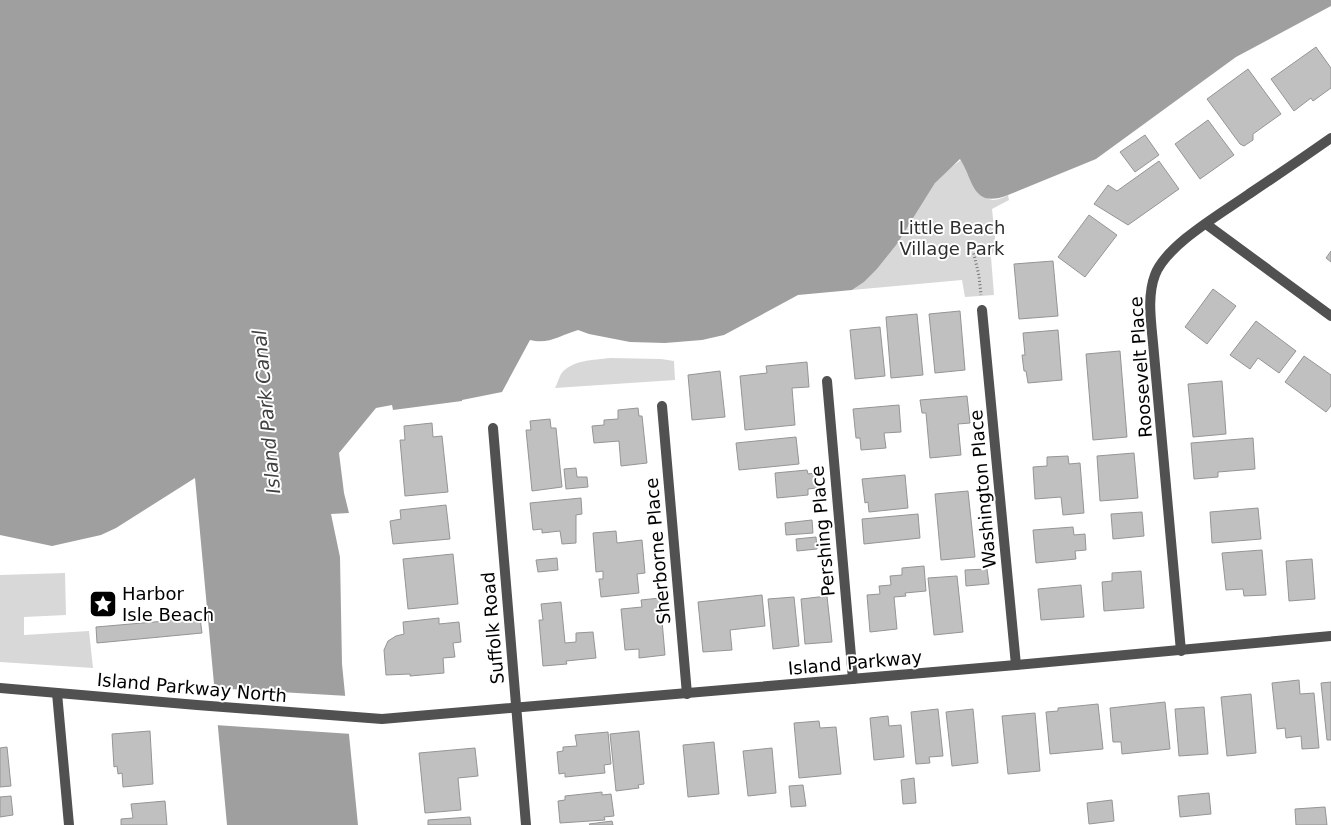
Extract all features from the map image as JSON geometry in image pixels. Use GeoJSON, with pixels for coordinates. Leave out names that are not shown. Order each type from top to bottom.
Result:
{"type":"FeatureCollection","features":[{"type":"Feature","properties":{"kind":"street","name":"Roosevelt Place"},"geometry":{"type":"LineString","coordinates":[[1181,651],[1153,343],[1151,296],[1155,274],[1164,258],[1206,224],[1331,138]]}},
{"type":"Feature","properties":{"kind":"street"},"geometry":{"type":"LineString","coordinates":[[1206,224],[1331,316]]}},
{"type":"Feature","properties":{"kind":"street","name":"Washington Place"},"geometry":{"type":"LineString","coordinates":[[982,310],[1016,665]]}},
{"type":"Feature","properties":{"kind":"street","name":"Pershing Place"},"geometry":{"type":"LineString","coordinates":[[826,381],[853,679]]}},
{"type":"Feature","properties":{"kind":"street","name":"Sherborne Place"},"geometry":{"type":"LineString","coordinates":[[662,406],[687,694]]}},
{"type":"Feature","properties":{"kind":"street","name":"Suffolk Road"},"geometry":{"type":"LineString","coordinates":[[494,428],[526,825]]}},
{"type":"Feature","properties":{"kind":"street","name":"Island Parkway"},"geometry":{"type":"LineString","coordinates":[[382,719],[1181,651],[1331,636]]}},
{"type":"Feature","properties":{"kind":"street","name":"Island Parkway North"},"geometry":{"type":"LineString","coordinates":[[0,688],[382,719]]}},
{"type":"Feature","properties":{"kind":"street"},"geometry":{"type":"LineString","coordinates":[[57,693],[69,825]]}},
{"type":"Feature","properties":{"kind":"path"},"geometry":{"type":"LineString","coordinates":[[973,250],[979,276],[982,310]]}},
{"type":"Feature","properties":{"kind":"green space","name":"Little Beach Village Park"},"geometry":{"type":"Polygon","coordinates":[[[961,160],[973,184],[982,195],[993,200],[1008,195],[1009,200],[992,209],[996,246],[991,257],[994,295],[965,297],[962,280],[852,290],[864,282],[877,269],[897,244],[935,183],[943,173],[961,160]]]}},
{"type":"Feature","properties":{"kind":"green space"},"geometry":{"type":"Polygon","coordinates":[[[610,358],[674,361],[675,380],[555,388],[565,369],[577,363],[610,358]]]}},
{"type":"Feature","properties":{"kind":"green space"},"geometry":{"type":"Polygon","coordinates":[[[65,573],[66,615],[24,617],[24,635],[89,631],[93,668],[0,662],[0,575],[65,573]]]}},
{"type":"Feature","properties":{"kind":"water","name":"Island Park Canal"},"geometry":{"type":"Polygon","coordinates":[[[0,0],[1331,0],[1331,6],[1236,57],[1096,159],[1008,195],[988,199],[976,191],[960,159],[935,183],[897,244],[877,269],[864,282],[852,290],[798,295],[724,335],[702,340],[665,343],[630,342],[578,330],[554,339],[543,341],[530,340],[502,392],[462,401],[393,410],[392,405],[376,408],[339,453],[344,493],[349,513],[331,514],[340,557],[342,664],[358,825],[227,825],[195,478],[116,528],[101,535],[52,546],[0,535],[0,0]]]}},
{"type":"Feature","properties":{"kind":"pier"},"geometry":{"type":"Polygon","coordinates":[[[212,688],[348,696],[352,734],[215,725],[212,688]]]}},
{"type":"Feature","properties":{"kind":"building"},"geometry":{"type":"Polygon","coordinates":[[[1316,47],[1331,68],[1331,88],[1313,101],[1311,98],[1294,111],[1271,79],[1316,47]]]}},
{"type":"Feature","properties":{"kind":"building"},"geometry":{"type":"Polygon","coordinates":[[[1248,69],[1281,114],[1253,134],[1253,140],[1244,146],[1240,144],[1207,99],[1248,69]]]}},
{"type":"Feature","properties":{"kind":"building"},"geometry":{"type":"Polygon","coordinates":[[[1208,120],[1234,155],[1200,179],[1175,144],[1208,120]]]}},
{"type":"Feature","properties":{"kind":"building"},"geometry":{"type":"Polygon","coordinates":[[[1145,135],[1159,155],[1135,172],[1120,152],[1145,135]]]}},
{"type":"Feature","properties":{"kind":"building"},"geometry":{"type":"Polygon","coordinates":[[[1159,161],[1179,189],[1128,225],[1094,204],[1108,185],[1117,191],[1159,161]]]}},
{"type":"Feature","properties":{"kind":"building"},"geometry":{"type":"Polygon","coordinates":[[[1089,215],[1117,235],[1085,277],[1058,257],[1089,215]]]}},
{"type":"Feature","properties":{"kind":"building"},"geometry":{"type":"Polygon","coordinates":[[[1331,251],[1331,262],[1326,258],[1331,251]]]}},
{"type":"Feature","properties":{"kind":"building"},"geometry":{"type":"Polygon","coordinates":[[[1053,261],[1058,316],[1019,319],[1014,264],[1053,261]]]}},
{"type":"Feature","properties":{"kind":"building"},"geometry":{"type":"Polygon","coordinates":[[[1213,289],[1236,306],[1207,344],[1185,327],[1213,289]]]}},
{"type":"Feature","properties":{"kind":"building"},"geometry":{"type":"Polygon","coordinates":[[[960,311],[965,370],[935,373],[929,314],[960,311]]]}},
{"type":"Feature","properties":{"kind":"building"},"geometry":{"type":"Polygon","coordinates":[[[917,314],[923,375],[891,378],[886,317],[917,314]]]}},
{"type":"Feature","properties":{"kind":"building"},"geometry":{"type":"Polygon","coordinates":[[[1256,321],[1296,351],[1279,373],[1258,358],[1250,369],[1230,355],[1256,321]]]}},
{"type":"Feature","properties":{"kind":"building"},"geometry":{"type":"Polygon","coordinates":[[[880,327],[885,376],[855,379],[850,330],[880,327]]]}},
{"type":"Feature","properties":{"kind":"building"},"geometry":{"type":"Polygon","coordinates":[[[1058,330],[1062,380],[1028,383],[1022,355],[1025,355],[1023,333],[1058,330]]]}},
{"type":"Feature","properties":{"kind":"building"},"geometry":{"type":"Polygon","coordinates":[[[1120,351],[1127,437],[1093,440],[1086,354],[1120,351]]]}},
{"type":"Feature","properties":{"kind":"building"},"geometry":{"type":"Polygon","coordinates":[[[1304,356],[1331,375],[1331,406],[1326,412],[1285,382],[1304,356]]]}},
{"type":"Feature","properties":{"kind":"building"},"geometry":{"type":"Polygon","coordinates":[[[807,362],[809,387],[792,388],[795,425],[745,430],[740,376],[767,373],[766,366],[807,362]]]}},
{"type":"Feature","properties":{"kind":"building"},"geometry":{"type":"Polygon","coordinates":[[[720,371],[725,417],[692,420],[688,375],[720,371]]]}},
{"type":"Feature","properties":{"kind":"building"},"geometry":{"type":"Polygon","coordinates":[[[1222,381],[1226,434],[1193,437],[1188,384],[1222,381]]]}},
{"type":"Feature","properties":{"kind":"building"},"geometry":{"type":"Polygon","coordinates":[[[967,396],[970,423],[958,424],[961,455],[930,458],[926,413],[922,413],[920,400],[967,396]]]}},
{"type":"Feature","properties":{"kind":"building"},"geometry":{"type":"Polygon","coordinates":[[[899,405],[901,432],[884,433],[886,448],[861,450],[860,438],[856,438],[853,409],[899,405]]]}},
{"type":"Feature","properties":{"kind":"building"},"geometry":{"type":"Polygon","coordinates":[[[638,408],[639,416],[642,416],[647,463],[621,466],[619,441],[594,443],[592,426],[604,425],[604,420],[618,419],[618,410],[638,408]]]}},
{"type":"Feature","properties":{"kind":"building"},"geometry":{"type":"Polygon","coordinates":[[[550,419],[551,428],[556,428],[562,487],[532,491],[526,430],[531,430],[530,421],[550,419]]]}},
{"type":"Feature","properties":{"kind":"building"},"geometry":{"type":"Polygon","coordinates":[[[432,423],[433,437],[442,436],[448,492],[405,496],[400,440],[405,440],[404,426],[432,423]]]}},
{"type":"Feature","properties":{"kind":"building"},"geometry":{"type":"Polygon","coordinates":[[[796,437],[799,464],[739,470],[736,443],[796,437]]]}},
{"type":"Feature","properties":{"kind":"building"},"geometry":{"type":"Polygon","coordinates":[[[1253,438],[1255,469],[1218,472],[1218,477],[1194,479],[1191,443],[1253,438]]]}},
{"type":"Feature","properties":{"kind":"building"},"geometry":{"type":"Polygon","coordinates":[[[1134,453],[1138,498],[1100,501],[1097,456],[1134,453]]]}},
{"type":"Feature","properties":{"kind":"building"},"geometry":{"type":"Polygon","coordinates":[[[1068,456],[1069,464],[1080,463],[1084,513],[1063,515],[1061,497],[1035,499],[1033,467],[1047,466],[1047,457],[1068,456]]]}},
{"type":"Feature","properties":{"kind":"building"},"geometry":{"type":"Polygon","coordinates":[[[576,468],[577,477],[587,477],[588,487],[566,489],[564,469],[576,468]]]}},
{"type":"Feature","properties":{"kind":"building"},"geometry":{"type":"Polygon","coordinates":[[[807,470],[808,474],[815,473],[817,488],[808,489],[808,495],[777,498],[775,473],[807,470]]]}},
{"type":"Feature","properties":{"kind":"building"},"geometry":{"type":"Polygon","coordinates":[[[905,475],[908,508],[869,512],[868,502],[865,503],[862,479],[905,475]]]}},
{"type":"Feature","properties":{"kind":"building"},"geometry":{"type":"Polygon","coordinates":[[[968,491],[975,557],[941,560],[935,494],[968,491]]]}},
{"type":"Feature","properties":{"kind":"building"},"geometry":{"type":"Polygon","coordinates":[[[581,498],[582,514],[576,515],[576,543],[562,544],[560,531],[542,533],[542,529],[533,530],[530,503],[581,498]]]}},
{"type":"Feature","properties":{"kind":"building"},"geometry":{"type":"Polygon","coordinates":[[[446,505],[450,539],[393,544],[390,521],[401,519],[400,510],[446,505]]]}},
{"type":"Feature","properties":{"kind":"building"},"geometry":{"type":"Polygon","coordinates":[[[1258,508],[1261,539],[1212,543],[1210,512],[1258,508]]]}},
{"type":"Feature","properties":{"kind":"building"},"geometry":{"type":"Polygon","coordinates":[[[1142,512],[1144,536],[1113,539],[1111,514],[1142,512]]]}},
{"type":"Feature","properties":{"kind":"building"},"geometry":{"type":"Polygon","coordinates":[[[918,514],[920,538],[864,544],[862,519],[918,514]]]}},
{"type":"Feature","properties":{"kind":"building"},"geometry":{"type":"Polygon","coordinates":[[[812,520],[813,533],[786,535],[785,523],[812,520]]]}},
{"type":"Feature","properties":{"kind":"building"},"geometry":{"type":"Polygon","coordinates":[[[1073,527],[1074,535],[1085,534],[1086,550],[1075,551],[1076,559],[1036,563],[1033,530],[1073,527]]]}},
{"type":"Feature","properties":{"kind":"building"},"geometry":{"type":"Polygon","coordinates":[[[616,531],[617,543],[642,540],[645,573],[637,574],[639,593],[601,597],[599,579],[603,579],[603,571],[596,572],[593,533],[616,531]]]}},
{"type":"Feature","properties":{"kind":"building"},"geometry":{"type":"Polygon","coordinates":[[[816,537],[817,549],[797,551],[796,539],[816,537]]]}},
{"type":"Feature","properties":{"kind":"building"},"geometry":{"type":"Polygon","coordinates":[[[1262,550],[1266,595],[1244,596],[1243,589],[1226,590],[1222,553],[1262,550]]]}},
{"type":"Feature","properties":{"kind":"building"},"geometry":{"type":"Polygon","coordinates":[[[453,554],[458,604],[408,609],[403,559],[453,554]]]}},
{"type":"Feature","properties":{"kind":"building"},"geometry":{"type":"Polygon","coordinates":[[[557,558],[558,570],[538,572],[536,560],[557,558]]]}},
{"type":"Feature","properties":{"kind":"building"},"geometry":{"type":"Polygon","coordinates":[[[1312,559],[1315,599],[1289,601],[1286,561],[1312,559]]]}},
{"type":"Feature","properties":{"kind":"building"},"geometry":{"type":"Polygon","coordinates":[[[924,566],[926,591],[905,593],[906,596],[894,597],[897,629],[870,632],[867,595],[880,594],[879,586],[891,585],[890,576],[902,575],[902,568],[924,566]]]}},
{"type":"Feature","properties":{"kind":"building"},"geometry":{"type":"Polygon","coordinates":[[[987,569],[989,584],[966,586],[965,570],[987,569]]]}},
{"type":"Feature","properties":{"kind":"building"},"geometry":{"type":"Polygon","coordinates":[[[1141,571],[1144,608],[1104,611],[1102,582],[1112,581],[1112,573],[1141,571]]]}},
{"type":"Feature","properties":{"kind":"building"},"geometry":{"type":"Polygon","coordinates":[[[957,576],[963,632],[934,635],[928,578],[957,576]]]}},
{"type":"Feature","properties":{"kind":"building"},"geometry":{"type":"Polygon","coordinates":[[[1081,585],[1084,617],[1041,620],[1038,589],[1081,585]]]}},
{"type":"Feature","properties":{"kind":"building"},"geometry":{"type":"Polygon","coordinates":[[[762,595],[765,626],[730,630],[732,650],[703,652],[698,602],[762,595]]]}},
{"type":"Feature","properties":{"kind":"building"},"geometry":{"type":"Polygon","coordinates":[[[827,596],[832,642],[805,644],[801,599],[827,596]]]}},
{"type":"Feature","properties":{"kind":"building"},"geometry":{"type":"Polygon","coordinates":[[[794,597],[799,646],[773,649],[768,599],[794,597]]]}},
{"type":"Feature","properties":{"kind":"building"},"geometry":{"type":"Polygon","coordinates":[[[660,598],[665,655],[639,658],[639,649],[625,650],[621,609],[642,607],[641,600],[660,598]]]}},
{"type":"Feature","properties":{"kind":"building"},"geometry":{"type":"Polygon","coordinates":[[[561,602],[565,643],[576,642],[576,633],[593,632],[596,658],[566,661],[567,664],[543,666],[539,620],[543,620],[541,604],[561,602]]]}},
{"type":"Feature","properties":{"kind":"building"},"geometry":{"type":"Polygon","coordinates":[[[200,618],[202,633],[97,643],[96,627],[200,618]]]}},
{"type":"Feature","properties":{"kind":"building"},"geometry":{"type":"Polygon","coordinates":[[[439,618],[439,624],[459,622],[461,642],[453,643],[455,657],[443,658],[444,673],[410,676],[410,674],[386,675],[384,650],[388,641],[404,634],[403,622],[439,618]]]}},
{"type":"Feature","properties":{"kind":"building"},"geometry":{"type":"Polygon","coordinates":[[[1299,680],[1300,694],[1314,693],[1319,748],[1302,749],[1301,736],[1286,738],[1285,728],[1277,729],[1272,683],[1299,680]]]}},
{"type":"Feature","properties":{"kind":"building"},"geometry":{"type":"Polygon","coordinates":[[[1331,682],[1331,740],[1327,740],[1321,683],[1331,682]]]}},
{"type":"Feature","properties":{"kind":"building"},"geometry":{"type":"Polygon","coordinates":[[[1251,694],[1256,753],[1227,756],[1221,697],[1251,694]]]}},
{"type":"Feature","properties":{"kind":"building"},"geometry":{"type":"Polygon","coordinates":[[[1165,702],[1170,749],[1122,754],[1121,742],[1113,742],[1110,708],[1165,702]]]}},
{"type":"Feature","properties":{"kind":"building"},"geometry":{"type":"Polygon","coordinates":[[[1098,704],[1103,749],[1050,754],[1046,712],[1058,711],[1058,708],[1098,704]]]}},
{"type":"Feature","properties":{"kind":"building"},"geometry":{"type":"Polygon","coordinates":[[[1204,707],[1208,754],[1179,756],[1175,709],[1204,707]]]}},
{"type":"Feature","properties":{"kind":"building"},"geometry":{"type":"Polygon","coordinates":[[[938,709],[943,756],[929,757],[930,763],[916,764],[911,712],[938,709]]]}},
{"type":"Feature","properties":{"kind":"building"},"geometry":{"type":"Polygon","coordinates":[[[973,709],[978,763],[952,766],[946,712],[973,709]]]}},
{"type":"Feature","properties":{"kind":"building"},"geometry":{"type":"Polygon","coordinates":[[[1035,713],[1040,771],[1008,774],[1002,716],[1035,713]]]}},
{"type":"Feature","properties":{"kind":"building"},"geometry":{"type":"Polygon","coordinates":[[[888,716],[889,726],[901,725],[904,757],[874,760],[870,718],[888,716]]]}},
{"type":"Feature","properties":{"kind":"building"},"geometry":{"type":"Polygon","coordinates":[[[819,721],[820,728],[836,727],[841,774],[799,778],[794,723],[819,721]]]}},
{"type":"Feature","properties":{"kind":"building"},"geometry":{"type":"Polygon","coordinates":[[[150,731],[153,784],[123,787],[122,773],[118,774],[117,766],[114,767],[112,734],[150,731]]]}},
{"type":"Feature","properties":{"kind":"building"},"geometry":{"type":"Polygon","coordinates":[[[639,731],[644,784],[638,785],[639,788],[616,791],[610,734],[639,731]]]}},
{"type":"Feature","properties":{"kind":"building"},"geometry":{"type":"Polygon","coordinates":[[[608,732],[611,764],[604,765],[605,773],[565,777],[565,773],[559,774],[557,752],[563,751],[563,747],[577,746],[575,735],[608,732]]]}},
{"type":"Feature","properties":{"kind":"building"},"geometry":{"type":"Polygon","coordinates":[[[714,742],[719,794],[688,797],[683,745],[714,742]]]}},
{"type":"Feature","properties":{"kind":"building"},"geometry":{"type":"Polygon","coordinates":[[[7,747],[11,786],[0,787],[0,748],[7,747]]]}},
{"type":"Feature","properties":{"kind":"building"},"geometry":{"type":"Polygon","coordinates":[[[475,748],[478,776],[458,778],[461,810],[425,813],[419,753],[475,748]]]}},
{"type":"Feature","properties":{"kind":"building"},"geometry":{"type":"Polygon","coordinates":[[[772,748],[776,793],[748,796],[743,751],[772,748]]]}},
{"type":"Feature","properties":{"kind":"building"},"geometry":{"type":"Polygon","coordinates":[[[914,778],[916,803],[903,804],[901,780],[914,778]]]}},
{"type":"Feature","properties":{"kind":"building"},"geometry":{"type":"Polygon","coordinates":[[[803,785],[806,806],[791,807],[789,786],[803,785]]]}},
{"type":"Feature","properties":{"kind":"building"},"geometry":{"type":"Polygon","coordinates":[[[602,792],[602,795],[611,794],[614,816],[604,817],[605,820],[560,823],[558,801],[565,800],[565,796],[602,792]]]}},
{"type":"Feature","properties":{"kind":"building"},"geometry":{"type":"Polygon","coordinates":[[[1209,793],[1211,814],[1180,817],[1178,796],[1209,793]]]}},
{"type":"Feature","properties":{"kind":"building"},"geometry":{"type":"Polygon","coordinates":[[[11,796],[13,815],[0,817],[0,797],[11,796]]]}},
{"type":"Feature","properties":{"kind":"building"},"geometry":{"type":"Polygon","coordinates":[[[1112,800],[1114,821],[1089,824],[1087,803],[1112,800]]]}},
{"type":"Feature","properties":{"kind":"building"},"geometry":{"type":"Polygon","coordinates":[[[165,801],[167,825],[121,825],[121,819],[133,818],[131,804],[165,801]]]}},
{"type":"Feature","properties":{"kind":"building"},"geometry":{"type":"Polygon","coordinates":[[[1325,807],[1327,825],[1296,825],[1295,809],[1325,807]]]}},
{"type":"Feature","properties":{"kind":"building"},"geometry":{"type":"Polygon","coordinates":[[[470,817],[471,825],[428,825],[428,820],[470,817]]]}},
{"type":"Feature","properties":{"kind":"building"},"geometry":{"type":"Polygon","coordinates":[[[612,821],[613,825],[589,824],[612,821]]]}},
{"type":"Feature","properties":{"kind":"place","name":"Harbor Isle Beach"},"geometry":{"type":"Point","coordinates":[103,604]}}]}
